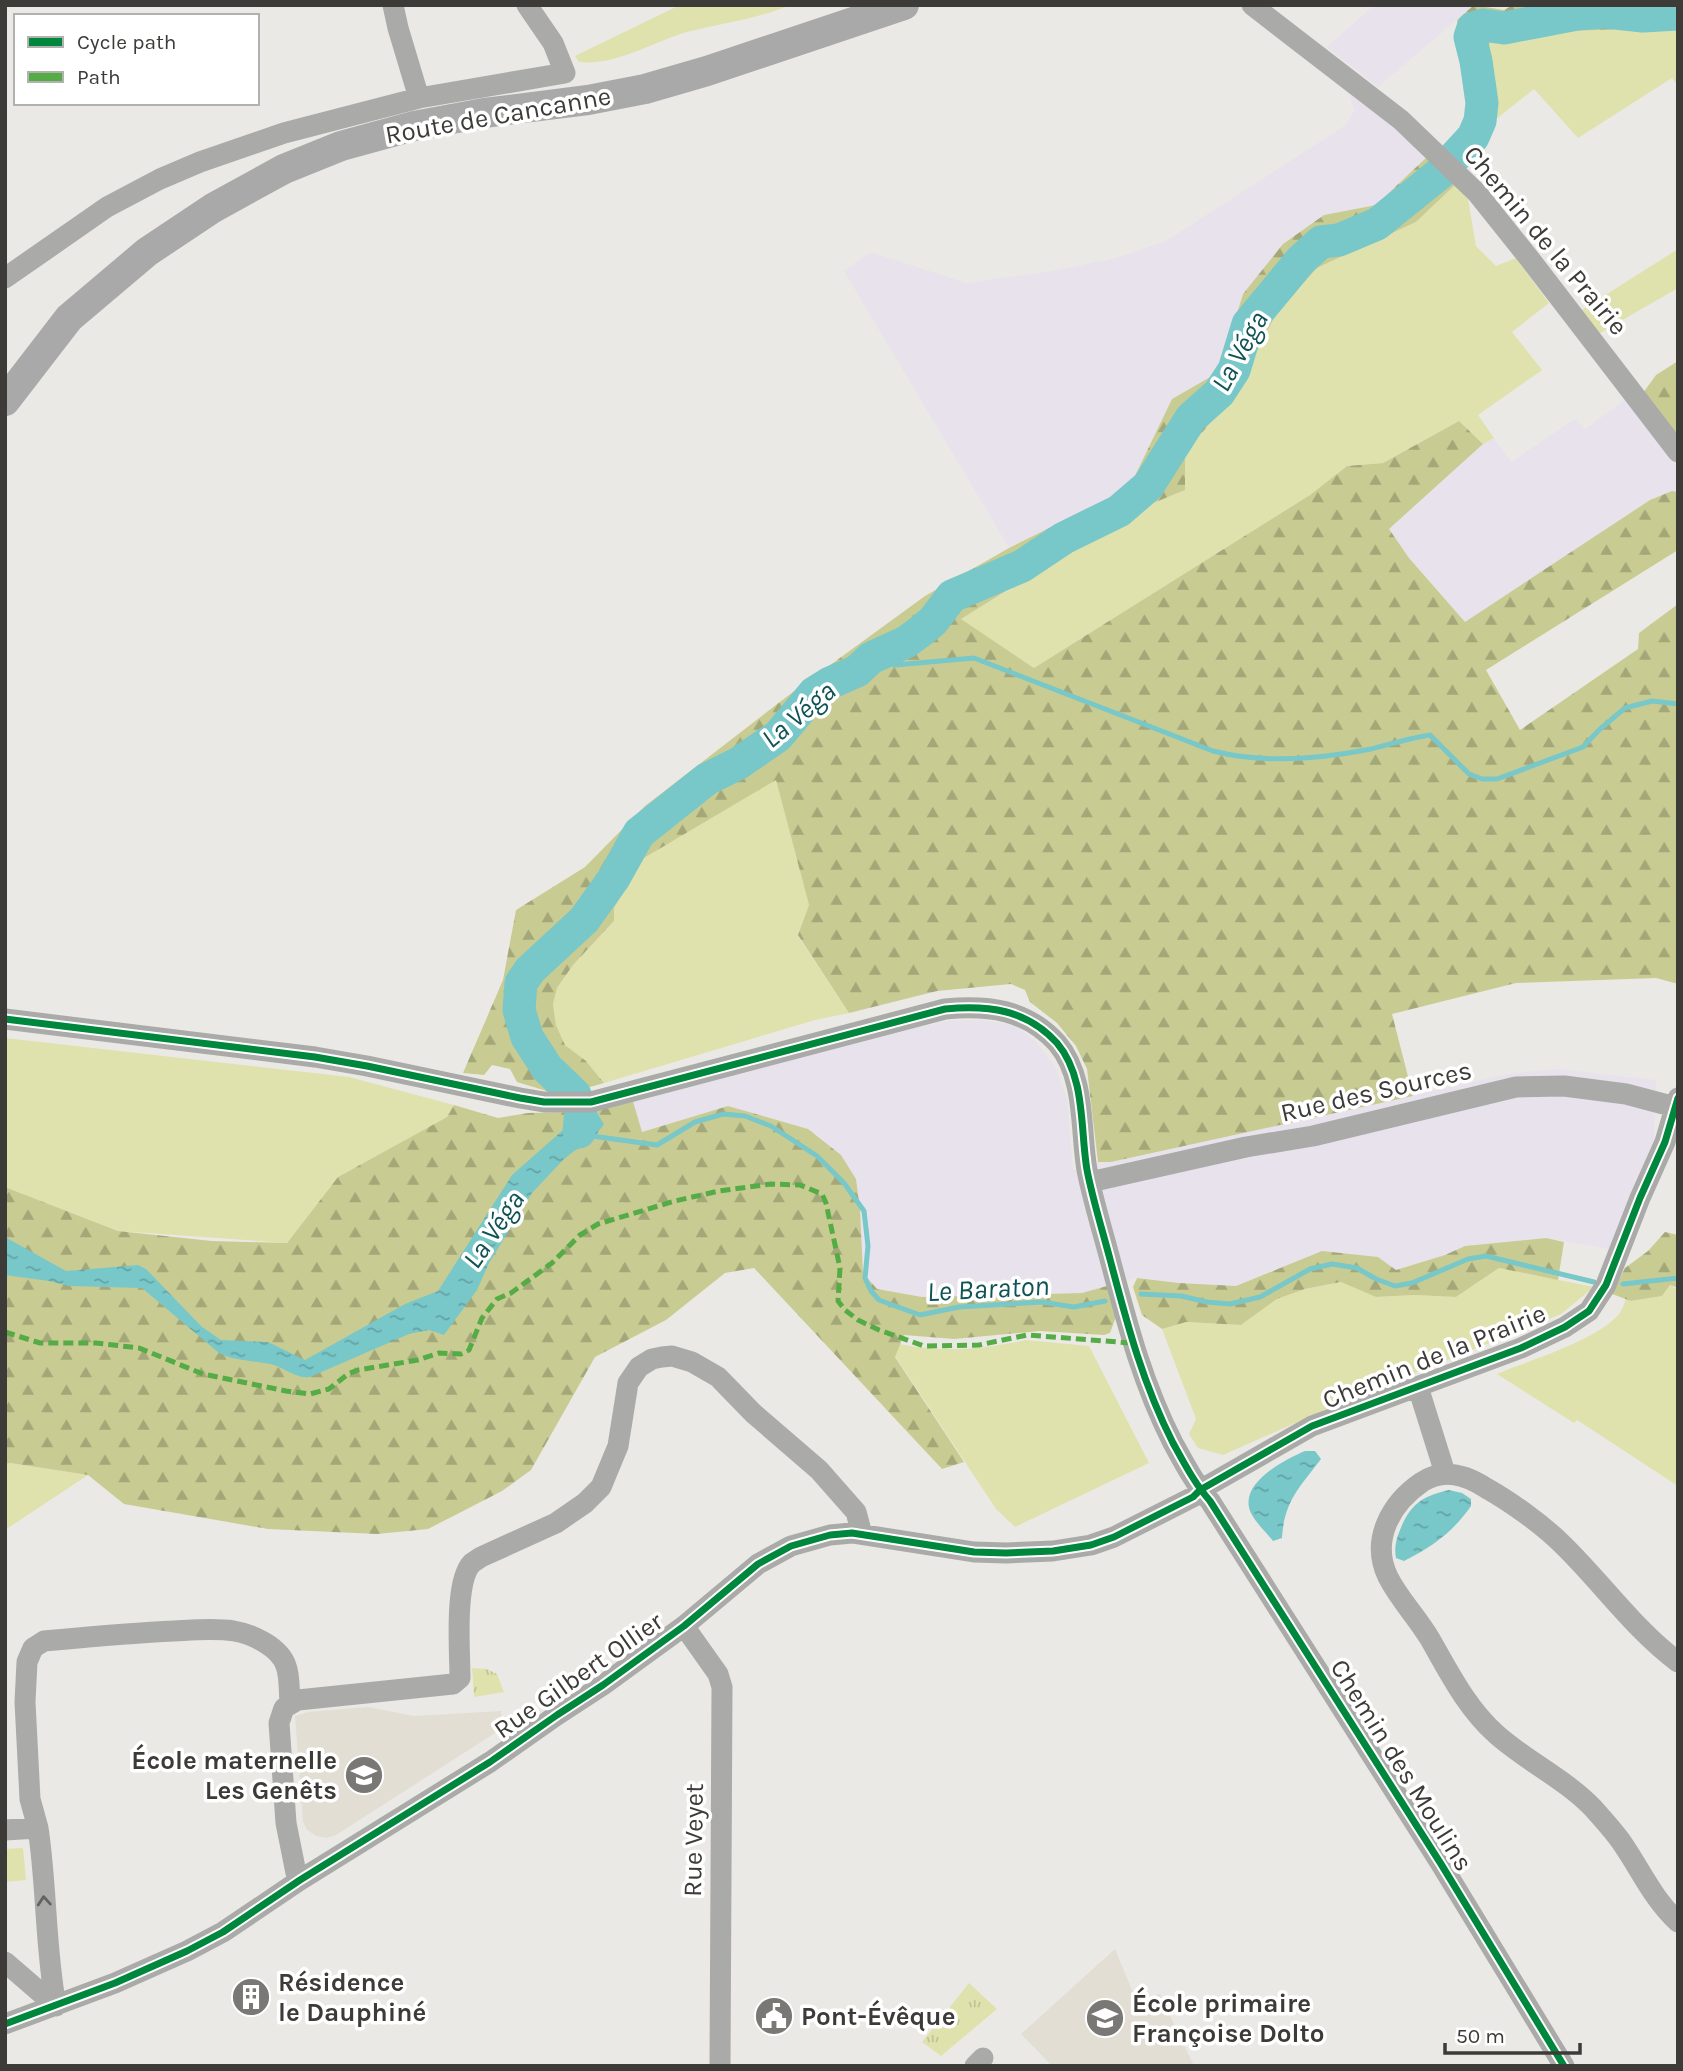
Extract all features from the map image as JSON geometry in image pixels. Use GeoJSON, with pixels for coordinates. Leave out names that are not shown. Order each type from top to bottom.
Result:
{"type":"FeatureCollection","features":[{"type":"Feature","properties":{"kind":"main road","name":"Route de Cancanne"},"geometry":{"type":"LineString","coordinates":[[5,401],[69,318],[147,252],[213,208],[284,169],[341,146],[414,126],[645,89],[904,5]]}},
{"type":"Feature","properties":{"kind":"street"},"geometry":{"type":"LineString","coordinates":[[393,5],[419,98]]}},
{"type":"Feature","properties":{"kind":"street"},"geometry":{"type":"LineString","coordinates":[[5,278],[107,207],[160,179],[200,162],[274,136],[419,98],[565,73],[553,43],[527,5]]}},
{"type":"Feature","properties":{"kind":"street","name":"Chemin de la Prairie"},"geometry":{"type":"LineString","coordinates":[[1252,5],[1401,120],[1454,169],[1499,220],[1678,452]]}},
{"type":"Feature","properties":{"kind":"street","name":"Chemin des Moulins"},"geometry":{"type":"LineString","coordinates":[[5,1019],[315,1057],[520,1098],[562,1102],[590,1102],[945,1009],[969,1007],[1009,1011],[1033,1022],[1057,1044],[1071,1066],[1078,1091],[1090,1182],[1132,1343],[1159,1416],[1200,1490],[1210,1501],[1441,1864],[1564,2066]]}},
{"type":"Feature","properties":{"kind":"street","name":"Rue des Sources"},"geometry":{"type":"LineString","coordinates":[[1090,1182],[1246,1147],[1313,1136],[1517,1087],[1564,1086],[1676,1103]]}},
{"type":"Feature","properties":{"kind":"street","name":"Chemin de la Prairie"},"geometry":{"type":"LineString","coordinates":[[1200,1490],[1312,1426],[1533,1343],[1589,1311],[1606,1285],[1665,1142],[1676,1103]]}},
{"type":"Feature","properties":{"kind":"street"},"geometry":{"type":"LineString","coordinates":[[300,1880],[296,1873],[286,1823],[279,1723],[284,1708],[298,1700],[453,1684],[460,1678],[460,1605],[463,1584],[471,1564],[556,1523],[585,1503],[601,1487],[618,1446],[628,1384],[639,1367],[652,1359],[672,1356],[692,1362],[718,1377],[753,1413],[819,1470],[856,1513],[862,1534]]}},
{"type":"Feature","properties":{"kind":"street"},"geometry":{"type":"LineString","coordinates":[[1418,1387],[1445,1473]]}},
{"type":"Feature","properties":{"kind":"street"},"geometry":{"type":"LineString","coordinates":[[1678,1662],[1646,1635],[1550,1533],[1486,1487],[1460,1475],[1445,1473],[1424,1481],[1407,1493],[1387,1520],[1381,1551],[1388,1578],[1415,1615],[1464,1697],[1480,1717],[1518,1752],[1590,1805],[1621,1841],[1664,1909],[1678,1922]]}},
{"type":"Feature","properties":{"kind":"street","name":"Rue Gilbert Ollier"},"geometry":{"type":"LineString","coordinates":[[5,2024],[115,1983],[223,1932],[300,1880],[489,1762],[623,1672],[775,1553],[830,1535],[862,1534],[974,1552],[1053,1551],[1091,1545],[1114,1537],[1193,1497],[1200,1490]]}},
{"type":"Feature","properties":{"kind":"street","name":"Rue Veyet"},"geometry":{"type":"LineString","coordinates":[[684,1626],[712,1664],[722,1687],[720,2066]]}},
{"type":"Feature","properties":{"kind":"street"},"geometry":{"type":"LineString","coordinates":[[55,2006],[49,1969],[41,1849],[30,1799],[26,1702],[27,1662],[33,1648],[44,1641],[160,1632],[225,1629],[237,1631],[266,1644],[278,1653],[286,1665],[290,1703]]}},
{"type":"Feature","properties":{"kind":"street"},"geometry":{"type":"LineString","coordinates":[[5,1830],[38,1828]]}},
{"type":"Feature","properties":{"kind":"street"},"geometry":{"type":"LineString","coordinates":[[5,1962],[55,2006]]}},
{"type":"Feature","properties":{"kind":"shaded area"},"geometry":{"type":"Polygon","coordinates":[[[1374,5],[1474,5],[1378,87],[1327,47],[1374,5]]]}},
{"type":"Feature","properties":{"kind":"shaded area"},"geometry":{"type":"Polygon","coordinates":[[[1350,95],[1390,122],[1428,156],[1376,205],[1324,215],[1243,294],[1219,372],[1172,399],[1132,482],[1119,494],[1009,548],[844,271],[870,252],[967,283],[1052,271],[1116,258],[1166,241],[1346,125],[1354,111],[1350,95]]]}},
{"type":"Feature","properties":{"kind":"shaded area"},"geometry":{"type":"Polygon","coordinates":[[[1626,399],[1678,469],[1678,492],[1672,491],[1650,500],[1465,622],[1409,558],[1388,529],[1483,444],[1494,438],[1511,462],[1575,419],[1585,429],[1626,399]]]}},
{"type":"Feature","properties":{"kind":"shaded area"},"geometry":{"type":"Polygon","coordinates":[[[982,1020],[1016,1026],[1036,1042],[1056,1068],[1067,1100],[1073,1170],[1098,1162],[1111,1162],[1513,1073],[1558,1069],[1656,1080],[1654,1140],[1609,1249],[1546,1238],[1465,1246],[1396,1270],[1378,1257],[1277,1268],[1236,1286],[1137,1278],[1082,1293],[922,1297],[877,1289],[863,1273],[856,1179],[728,1106],[641,1132],[632,1098],[773,1059],[947,1021],[982,1020]]]}},
{"type":"Feature","properties":{"kind":"shaded area","name":"École maternelle Les Genêts"},"geometry":{"type":"Polygon","coordinates":[[[368,1707],[414,1716],[501,1711],[503,1728],[336,1835],[326,1838],[316,1836],[307,1830],[303,1822],[295,1716],[308,1712],[368,1707]]]}},
{"type":"Feature","properties":{"kind":"shaded area","name":"École primaire Françoise Dolto"},"geometry":{"type":"Polygon","coordinates":[[[1115,1949],[1137,2002],[1160,1994],[1194,2066],[1052,2066],[1021,2034],[1115,1949]]]}},
{"type":"Feature","properties":{"kind":"green space"},"geometry":{"type":"Polygon","coordinates":[[[680,5],[791,5],[687,32],[620,57],[579,62],[575,56],[680,5]]]}},
{"type":"Feature","properties":{"kind":"green space"},"geometry":{"type":"Polygon","coordinates":[[[1474,5],[1504,10],[1513,5],[1678,5],[1678,24],[1671,27],[1526,33],[1491,41],[1485,54],[1460,52],[1457,20],[1474,5]]]}},
{"type":"Feature","properties":{"kind":"green space"},"geometry":{"type":"Polygon","coordinates":[[[1678,24],[1678,86],[1672,78],[1578,138],[1534,89],[1485,128],[1491,105],[1485,54],[1491,41],[1526,33],[1671,27],[1678,24]]]}},
{"type":"Feature","properties":{"kind":"green space"},"geometry":{"type":"Polygon","coordinates":[[[1428,156],[1456,184],[1416,222],[1317,268],[1277,312],[1236,392],[1185,453],[1185,490],[1139,509],[961,619],[1034,668],[1310,495],[1347,466],[1383,463],[1459,421],[1483,444],[1389,529],[1409,558],[1465,622],[1650,500],[1672,491],[1678,492],[1678,550],[1486,670],[1520,730],[1638,649],[1639,633],[1678,604],[1678,984],[1656,978],[1516,983],[1392,1014],[1413,1096],[1111,1162],[1098,1162],[1087,1069],[1076,1046],[1057,1023],[1030,1002],[1025,990],[1011,984],[937,991],[849,1013],[798,935],[809,905],[776,780],[644,858],[614,908],[614,921],[573,965],[557,988],[553,1004],[556,1025],[565,1045],[586,1061],[604,1083],[573,1092],[550,1092],[517,1082],[510,1069],[492,1065],[484,1075],[463,1073],[503,980],[516,910],[585,867],[645,806],[789,695],[925,596],[1009,548],[1119,493],[1132,482],[1172,399],[1219,372],[1243,294],[1283,244],[1324,215],[1376,205],[1428,156]]]}},
{"type":"Feature","properties":{"kind":"green space"},"geometry":{"type":"Polygon","coordinates":[[[1456,184],[1468,199],[1476,246],[1496,266],[1516,258],[1549,303],[1512,332],[1542,370],[1478,415],[1494,438],[1483,444],[1459,421],[1383,463],[1347,466],[1310,495],[1034,668],[960,619],[1139,509],[1185,490],[1185,453],[1236,392],[1277,312],[1317,268],[1416,222],[1456,184]]]}},
{"type":"Feature","properties":{"kind":"green space"},"geometry":{"type":"Polygon","coordinates":[[[1678,249],[1678,288],[1600,333],[1580,311],[1678,249]]]}},
{"type":"Feature","properties":{"kind":"green space"},"geometry":{"type":"Polygon","coordinates":[[[1678,361],[1678,437],[1643,393],[1656,375],[1678,361]]]}},
{"type":"Feature","properties":{"kind":"green space"},"geometry":{"type":"Polygon","coordinates":[[[776,779],[809,905],[798,936],[849,1013],[815,1020],[604,1083],[586,1061],[565,1045],[556,1025],[553,1004],[557,988],[573,965],[614,921],[614,908],[644,858],[776,779]]]}},
{"type":"Feature","properties":{"kind":"green space"},"geometry":{"type":"Polygon","coordinates":[[[5,1038],[349,1077],[454,1105],[447,1117],[338,1177],[287,1243],[118,1231],[5,1187],[5,1038]]]}},
{"type":"Feature","properties":{"kind":"green space"},"geometry":{"type":"Polygon","coordinates":[[[632,1098],[642,1132],[728,1106],[808,1129],[841,1155],[856,1179],[863,1273],[877,1289],[922,1297],[1082,1293],[1107,1286],[1117,1314],[1110,1333],[1104,1335],[1040,1331],[954,1339],[904,1335],[895,1357],[964,1462],[942,1469],[754,1268],[725,1273],[666,1320],[595,1357],[531,1470],[502,1491],[428,1529],[377,1534],[268,1529],[124,1504],[88,1475],[5,1464],[5,1187],[118,1231],[212,1241],[287,1243],[338,1177],[447,1117],[454,1105],[498,1118],[528,1113],[570,1112],[632,1098]]]}},
{"type":"Feature","properties":{"kind":"green space"},"geometry":{"type":"Polygon","coordinates":[[[1665,1232],[1678,1235],[1678,1288],[1670,1285],[1662,1296],[1631,1301],[1612,1294],[1625,1268],[1648,1251],[1665,1232]]]}},
{"type":"Feature","properties":{"kind":"green space"},"geometry":{"type":"Polygon","coordinates":[[[1546,1238],[1564,1242],[1558,1280],[1499,1268],[1456,1297],[1376,1297],[1341,1282],[1305,1289],[1277,1299],[1241,1325],[1186,1322],[1162,1329],[1142,1315],[1133,1287],[1137,1278],[1236,1286],[1322,1251],[1378,1257],[1396,1270],[1465,1246],[1546,1238]]]}},
{"type":"Feature","properties":{"kind":"green space"},"geometry":{"type":"Polygon","coordinates":[[[1499,1268],[1594,1287],[1561,1314],[1329,1408],[1223,1455],[1198,1448],[1189,1434],[1196,1419],[1162,1329],[1186,1322],[1241,1325],[1277,1299],[1305,1289],[1342,1282],[1376,1297],[1456,1297],[1499,1268]]]}},
{"type":"Feature","properties":{"kind":"green space"},"geometry":{"type":"Polygon","coordinates":[[[1670,1285],[1678,1290],[1678,1486],[1577,1420],[1574,1423],[1497,1374],[1595,1333],[1619,1314],[1626,1299],[1631,1301],[1662,1296],[1670,1285]]]}},
{"type":"Feature","properties":{"kind":"green space"},"geometry":{"type":"Polygon","coordinates":[[[1026,1340],[1089,1346],[1149,1463],[1015,1527],[996,1509],[895,1356],[899,1344],[962,1349],[1026,1340]]]}},
{"type":"Feature","properties":{"kind":"green space"},"geometry":{"type":"Polygon","coordinates":[[[5,1464],[88,1475],[5,1530],[5,1464]]]}},
{"type":"Feature","properties":{"kind":"green space"},"geometry":{"type":"Polygon","coordinates":[[[472,1668],[487,1669],[497,1674],[504,1692],[474,1697],[472,1668]]]}},
{"type":"Feature","properties":{"kind":"green space"},"geometry":{"type":"Polygon","coordinates":[[[23,1848],[26,1880],[5,1882],[5,1849],[23,1848]]]}},
{"type":"Feature","properties":{"kind":"green space"},"geometry":{"type":"Polygon","coordinates":[[[969,1983],[997,2009],[941,2056],[922,2042],[969,1983]]]}},
{"type":"Feature","properties":{"kind":"water"},"geometry":{"type":"Polygon","coordinates":[[[567,1109],[595,1110],[604,1124],[591,1142],[563,1160],[532,1193],[489,1263],[477,1290],[444,1335],[429,1330],[409,1334],[310,1377],[296,1375],[274,1365],[232,1358],[219,1353],[142,1288],[69,1286],[5,1275],[5,1237],[66,1271],[138,1265],[146,1269],[202,1327],[221,1340],[268,1342],[305,1360],[405,1304],[438,1291],[512,1175],[567,1125],[567,1109]]]}},
{"type":"Feature","properties":{"kind":"water"},"geometry":{"type":"Polygon","coordinates":[[[1305,1451],[1315,1451],[1321,1459],[1290,1504],[1282,1538],[1273,1541],[1252,1515],[1250,1494],[1264,1475],[1305,1451]]]}},
{"type":"Feature","properties":{"kind":"water"},"geometry":{"type":"Polygon","coordinates":[[[1449,1490],[1462,1493],[1471,1499],[1471,1506],[1449,1531],[1424,1550],[1404,1561],[1396,1558],[1397,1537],[1408,1514],[1418,1502],[1449,1490]]]}},
{"type":"Feature","properties":{"kind":"waterway","name":"La Véga"},"geometry":{"type":"LineString","coordinates":[[579,1132],[581,1110],[575,1095],[547,1068],[527,1037],[519,1010],[521,983],[530,970],[584,920],[614,878],[639,833],[707,779],[739,763],[778,736],[814,693],[857,671],[871,658],[906,642],[921,631],[933,621],[952,596],[1022,566],[1064,538],[1119,511],[1148,486],[1191,418],[1219,393],[1234,370],[1248,324],[1301,260],[1321,242],[1339,240],[1377,224],[1439,174],[1473,137],[1480,121],[1482,103],[1470,37],[1473,28],[1483,25],[1504,28],[1577,14],[1606,12],[1643,16],[1678,14]]}},
{"type":"Feature","properties":{"kind":"waterway"},"geometry":{"type":"LineString","coordinates":[[871,658],[895,665],[974,658],[1213,751],[1252,758],[1292,759],[1332,755],[1430,735],[1469,774],[1482,779],[1497,779],[1583,747],[1625,708],[1652,701],[1678,704]]}},
{"type":"Feature","properties":{"kind":"waterway","name":"Le Baraton"},"geometry":{"type":"LineString","coordinates":[[592,1136],[657,1145],[695,1122],[723,1114],[745,1116],[771,1126],[817,1156],[844,1183],[864,1211],[868,1246],[865,1278],[871,1291],[879,1300],[920,1315],[959,1307],[1041,1302],[1074,1307],[1105,1301]]}},
{"type":"Feature","properties":{"kind":"waterway","name":"Le Baraton"},"geometry":{"type":"LineString","coordinates":[[1141,1294],[1181,1296],[1230,1304],[1260,1297],[1310,1269],[1332,1264],[1357,1268],[1395,1286],[1412,1283],[1468,1259],[1486,1256],[1594,1282]]}},
{"type":"Feature","properties":{"kind":"waterway","name":"Le Baraton"},"geometry":{"type":"LineString","coordinates":[[1623,1284],[1678,1278]]}},
{"type":"Feature","properties":{"kind":"marked path"},"geometry":{"type":"LineString","coordinates":[[5,1332],[40,1343],[96,1343],[139,1348],[203,1374],[310,1394],[329,1389],[348,1374],[358,1370],[418,1360],[439,1353],[461,1354],[469,1350],[482,1318],[497,1299],[511,1293],[552,1263],[580,1235],[598,1224],[675,1201],[719,1191],[771,1184],[800,1185],[822,1194],[840,1268],[838,1301],[858,1320],[879,1330],[924,1346],[979,1345],[1027,1335],[1131,1343]]}},
{"type":"Feature","properties":{"kind":"cycle path"},"geometry":{"type":"LineString","coordinates":[[5,1019],[315,1057],[544,1102],[591,1102],[945,1009],[991,1009],[1019,1016],[1032,1023],[1057,1043],[1073,1071],[1080,1104],[1087,1170],[1098,1216],[1137,1355],[1173,1443],[1441,1864],[1564,2066]]}},
{"type":"Feature","properties":{"kind":"cycle path"},"geometry":{"type":"LineString","coordinates":[[5,2024],[115,1983],[223,1932],[300,1880],[490,1762],[684,1626],[758,1564],[791,1546],[830,1535],[852,1533],[974,1552],[1053,1551],[1091,1545],[1114,1537],[1193,1497],[1200,1490],[1312,1426],[1521,1348],[1565,1327],[1589,1311],[1606,1285],[1665,1142],[1678,1098]]}},
{"type":"Feature","properties":{"kind":"place","name":"École maternelle Les Genêts"},"geometry":{"type":"Point","coordinates":[364,1775]}},
{"type":"Feature","properties":{"kind":"place","name":"Résidence le Dauphiné"},"geometry":{"type":"Point","coordinates":[251,1997]}},
{"type":"Feature","properties":{"kind":"place","name":"Pont-Évêque"},"geometry":{"type":"Point","coordinates":[774,2016]}},
{"type":"Feature","properties":{"kind":"place","name":"École primaire Françoise Dolto"},"geometry":{"type":"Point","coordinates":[1105,2018]}}]}
